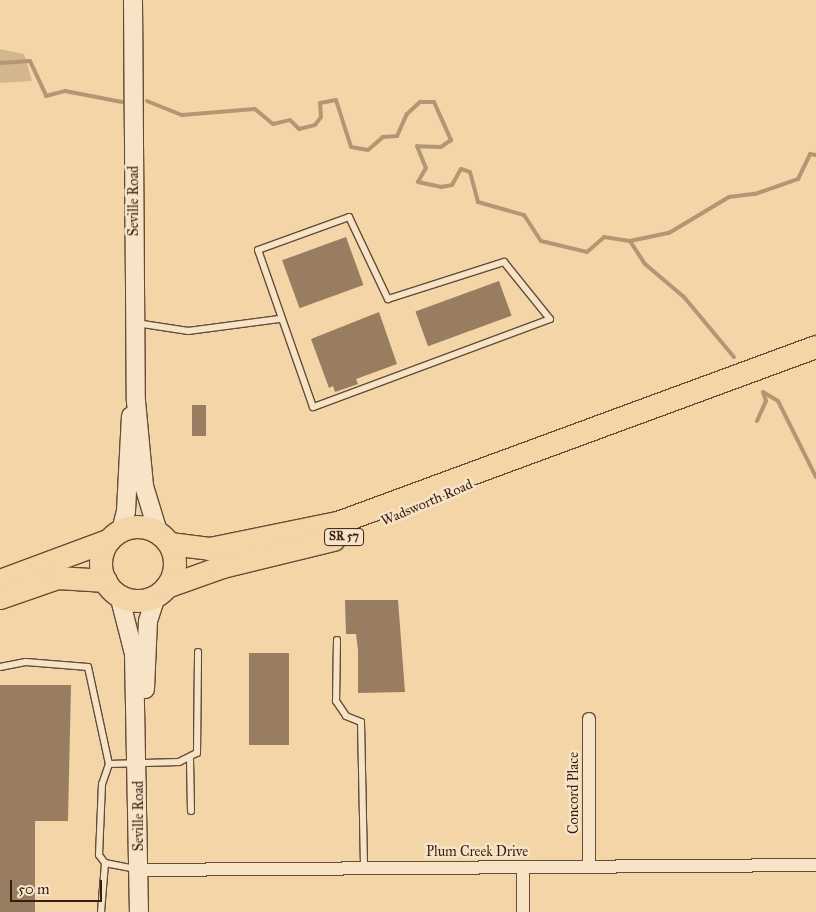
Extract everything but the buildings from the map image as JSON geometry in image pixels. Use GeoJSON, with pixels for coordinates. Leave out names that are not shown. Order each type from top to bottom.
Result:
{"type":"FeatureCollection","features":[{"type":"Feature","properties":{"kind":"highway","name":"Wadsworth Road"},"geometry":{"type":"LineString","coordinates":[[0,581],[115,536],[144,527],[164,538],[210,549],[305,532],[498,462],[510,462],[816,347]]}},
{"type":"Feature","properties":{"kind":"highway","name":"Wadsworth Road"},"geometry":{"type":"LineString","coordinates":[[0,598],[58,578],[112,588],[133,600],[162,592],[223,567],[361,531],[504,470],[510,462]]}},
{"type":"Feature","properties":{"kind":"highway"},"geometry":{"type":"LineString","coordinates":[[112,588],[102,564],[115,536]]}},
{"type":"Feature","properties":{"kind":"highway"},"geometry":{"type":"LineString","coordinates":[[162,592],[175,566],[164,538]]}},
{"type":"Feature","properties":{"kind":"street","name":"Seville Road"},"geometry":{"type":"LineString","coordinates":[[132,0],[136,402],[144,486],[164,538]]}},
{"type":"Feature","properties":{"kind":"street","name":"Seville Road"},"geometry":{"type":"LineString","coordinates":[[115,536],[126,512],[131,409],[136,402]]}},
{"type":"Feature","properties":{"kind":"street","name":"Seville Road"},"geometry":{"type":"LineString","coordinates":[[112,588],[133,647],[139,757],[139,912]]}},
{"type":"Feature","properties":{"kind":"street","name":"Seville Road"},"geometry":{"type":"LineString","coordinates":[[139,757],[143,743],[148,621],[162,592]]}},
{"type":"Feature","properties":{"kind":"street","name":"Concord Place"},"geometry":{"type":"LineString","coordinates":[[589,719],[589,866]]}},
{"type":"Feature","properties":{"kind":"street","name":"Plum Creek Drive"},"geometry":{"type":"LineString","coordinates":[[139,870],[816,865]]}},
{"type":"Feature","properties":{"kind":"street"},"geometry":{"type":"LineString","coordinates":[[523,867],[523,912]]}},
{"type":"Feature","properties":{"kind":"lane"},"geometry":{"type":"LineString","coordinates":[[348,217],[388,299],[504,262],[550,319],[313,407],[279,318],[258,250],[348,217]]}},
{"type":"Feature","properties":{"kind":"lane"},"geometry":{"type":"LineString","coordinates":[[135,323],[188,331],[279,318]]}},
{"type":"Feature","properties":{"kind":"lane"},"geometry":{"type":"LineString","coordinates":[[337,640],[336,701],[346,716],[361,722],[364,868]]}},
{"type":"Feature","properties":{"kind":"lane"},"geometry":{"type":"LineString","coordinates":[[109,764],[139,757],[190,759],[197,753],[198,652]]}},
{"type":"Feature","properties":{"kind":"lane"},"geometry":{"type":"LineString","coordinates":[[0,667],[26,662],[88,667],[109,764],[102,784],[99,855],[105,863],[139,870]]}},
{"type":"Feature","properties":{"kind":"lane"},"geometry":{"type":"LineString","coordinates":[[190,759],[191,811]]}},
{"type":"Feature","properties":{"kind":"lane"},"geometry":{"type":"LineString","coordinates":[[101,912],[105,863]]}},
{"type":"Feature","properties":{"kind":"shaded area"},"geometry":{"type":"Polygon","coordinates":[[[0,49],[24,54],[32,81],[0,83],[0,49]]]}},
{"type":"Feature","properties":{"kind":"waterway"},"geometry":{"type":"LineString","coordinates":[[0,63],[30,61],[46,96],[65,91],[122,102]]}},
{"type":"Feature","properties":{"kind":"waterway"},"geometry":{"type":"LineString","coordinates":[[147,101],[182,115],[255,109],[273,124],[290,120],[299,129],[315,125],[321,117],[320,103],[336,100],[351,147],[368,150],[383,137],[397,136],[407,114],[420,102],[434,102],[451,140],[441,147],[417,146],[426,168],[418,182],[441,187],[452,185],[461,169],[470,172],[478,202],[524,215],[541,241],[587,252],[604,237],[630,241],[669,233],[729,197],[755,194],[798,179],[810,154],[816,155]]}},
{"type":"Feature","properties":{"kind":"waterway"},"geometry":{"type":"LineString","coordinates":[[630,241],[645,264],[684,297],[734,357]]}},
{"type":"Feature","properties":{"kind":"waterway"},"geometry":{"type":"LineString","coordinates":[[763,392],[778,401],[816,477]]}},
{"type":"Feature","properties":{"kind":"waterway"},"geometry":{"type":"LineString","coordinates":[[757,421],[766,401],[763,392]]}}]}
